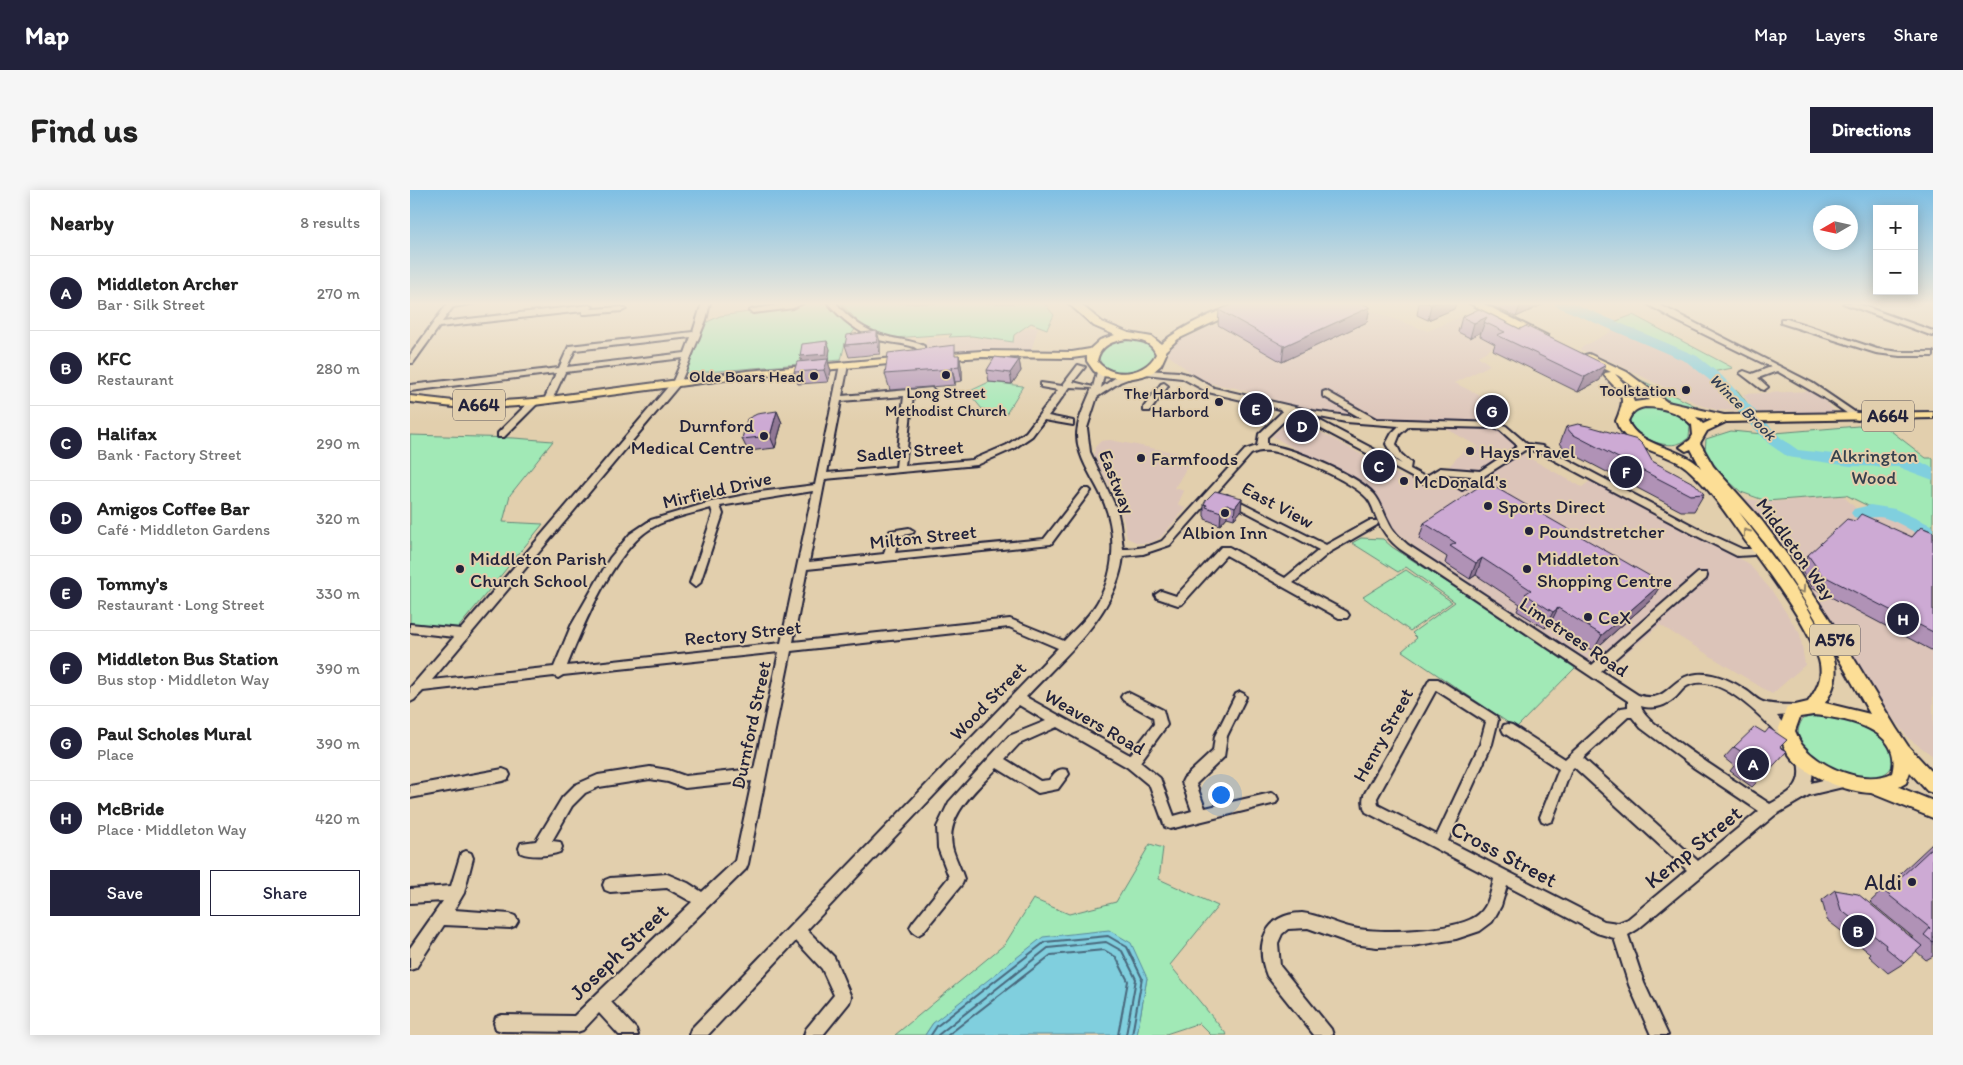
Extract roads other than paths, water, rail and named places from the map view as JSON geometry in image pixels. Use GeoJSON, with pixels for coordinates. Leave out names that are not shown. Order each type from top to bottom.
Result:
{"type":"FeatureCollection","features":[{"type":"Feature","properties":{"kind":"main road"},"geometry":{"type":"LineString","coordinates":[[1155,342],[1162,354],[1158,363]]}},
{"type":"Feature","properties":{"kind":"main road"},"geometry":{"type":"LineString","coordinates":[[1161,350],[1169,342]]}},
{"type":"Feature","properties":{"kind":"main road"},"geometry":{"type":"LineString","coordinates":[[1099,369],[1092,360],[1094,352],[1103,343]]}},
{"type":"Feature","properties":{"kind":"main road","name":"A664"},"geometry":{"type":"LineString","coordinates":[[410,399],[471,406],[534,402],[677,382],[921,358],[982,354],[1076,355],[1094,352]]}},
{"type":"Feature","properties":{"kind":"main road","name":"A664"},"geometry":{"type":"LineString","coordinates":[[1033,356],[1099,369],[1116,375],[1145,372],[1158,363]]}},
{"type":"Feature","properties":{"kind":"main road","name":"A664"},"geometry":{"type":"LineString","coordinates":[[1696,439],[1698,427],[1686,414],[1669,407],[1623,374],[1578,356],[1617,381],[1628,398],[1628,408],[1622,416],[1623,425],[1631,435],[1646,443],[1674,449],[1687,447],[1696,439],[1704,429],[1724,419]]}},
{"type":"Feature","properties":{"kind":"main road","name":"A664"},"geometry":{"type":"LineString","coordinates":[[1628,408],[1642,404],[1669,407],[1724,419],[1933,415]]}},
{"type":"Feature","properties":{"kind":"main road","name":"Middleton Way"},"geometry":{"type":"LineString","coordinates":[[1696,439],[1706,465],[1746,510],[1775,549],[1835,640],[1890,734]]}},
{"type":"Feature","properties":{"kind":"main road","name":"Middleton Way"},"geometry":{"type":"LineString","coordinates":[[1646,443],[1689,463],[1731,511],[1784,584],[1820,642],[1827,661],[1828,679],[1826,688],[1805,709]]}},
{"type":"Feature","properties":{"kind":"main road","name":"A576"},"geometry":{"type":"LineString","coordinates":[[1790,740],[1788,720],[1805,709],[1859,717],[1890,734],[1901,750],[1933,785]]}},
{"type":"Feature","properties":{"kind":"main road"},"geometry":{"type":"LineString","coordinates":[[1790,740],[1803,758],[1824,773],[1843,781],[1874,786],[1906,797],[1933,810]]}},
{"type":"Feature","properties":{"kind":"main road"},"geometry":{"type":"LineString","coordinates":[[1874,786],[1890,784],[1901,776],[1905,764],[1901,750]]}},
{"type":"Feature","properties":{"kind":"street"},"geometry":{"type":"LineString","coordinates":[[410,360],[423,342]]}},
{"type":"Feature","properties":{"kind":"street"},"geometry":{"type":"LineString","coordinates":[[548,400],[572,348],[621,342]]}},
{"type":"Feature","properties":{"kind":"street"},"geometry":{"type":"LineString","coordinates":[[410,697],[677,382],[692,342]]}},
{"type":"Feature","properties":{"kind":"street"},"geometry":{"type":"LineString","coordinates":[[914,342],[921,348],[921,358]]}},
{"type":"Feature","properties":{"kind":"street"},"geometry":{"type":"LineString","coordinates":[[1727,342],[1833,399],[1858,417]]}},
{"type":"Feature","properties":{"kind":"street"},"geometry":{"type":"LineString","coordinates":[[1850,342],[1876,351],[1900,354],[1933,354]]}},
{"type":"Feature","properties":{"kind":"street"},"geometry":{"type":"LineString","coordinates":[[410,348],[420,347]]}},
{"type":"Feature","properties":{"kind":"street"},"geometry":{"type":"LineString","coordinates":[[410,388],[687,355]]}},
{"type":"Feature","properties":{"kind":"street"},"geometry":{"type":"LineString","coordinates":[[1158,363],[1171,374]]}},
{"type":"Feature","properties":{"kind":"street","name":"Durnford Street"},"geometry":{"type":"LineString","coordinates":[[703,901],[741,864],[844,365]]}},
{"type":"Feature","properties":{"kind":"street","name":"Sadler Street"},"geometry":{"type":"LineString","coordinates":[[820,482],[900,469],[974,463],[1010,447],[1029,434],[1081,367]]}},
{"type":"Feature","properties":{"kind":"street"},"geometry":{"type":"LineString","coordinates":[[1764,388],[1748,375],[1777,368]]}},
{"type":"Feature","properties":{"kind":"street","name":"Eastway"},"geometry":{"type":"LineString","coordinates":[[1099,369],[1094,396],[1084,420],[1082,437],[1088,462],[1106,497],[1116,525],[1119,552]]}},
{"type":"Feature","properties":{"kind":"street"},"geometry":{"type":"LineString","coordinates":[[1145,372],[1185,376],[1206,389],[1323,416],[1406,424],[1495,425],[1503,428],[1524,447]]}},
{"type":"Feature","properties":{"kind":"street"},"geometry":{"type":"LineString","coordinates":[[1094,396],[1117,380],[1130,375]]}},
{"type":"Feature","properties":{"kind":"street"},"geometry":{"type":"LineString","coordinates":[[1044,386],[1089,387]]}},
{"type":"Feature","properties":{"kind":"street"},"geometry":{"type":"LineString","coordinates":[[1147,409],[1164,386]]}},
{"type":"Feature","properties":{"kind":"street"},"geometry":{"type":"LineString","coordinates":[[836,400],[931,391]]}},
{"type":"Feature","properties":{"kind":"street"},"geometry":{"type":"LineString","coordinates":[[900,469],[909,393]]}},
{"type":"Feature","properties":{"kind":"street"},"geometry":{"type":"LineString","coordinates":[[1326,394],[1375,422]]}},
{"type":"Feature","properties":{"kind":"street"},"geometry":{"type":"LineString","coordinates":[[502,435],[534,402]]}},
{"type":"Feature","properties":{"kind":"street"},"geometry":{"type":"LineString","coordinates":[[1262,448],[1262,436],[1284,416],[1286,412],[1284,408]]}},
{"type":"Feature","properties":{"kind":"street"},"geometry":{"type":"LineString","coordinates":[[1298,410],[1302,415],[1408,471],[1428,479],[1440,471],[1482,474]]}},
{"type":"Feature","properties":{"kind":"street"},"geometry":{"type":"LineString","coordinates":[[1042,417],[1070,423]]}},
{"type":"Feature","properties":{"kind":"street"},"geometry":{"type":"LineString","coordinates":[[1406,424],[1396,433],[1391,444],[1397,456],[1406,463],[1408,471]]}},
{"type":"Feature","properties":{"kind":"street"},"geometry":{"type":"LineString","coordinates":[[1462,487],[1524,447],[1539,448],[1701,534],[1741,553],[1750,552]]}},
{"type":"Feature","properties":{"kind":"street"},"geometry":{"type":"LineString","coordinates":[[1119,552],[1139,553],[1155,549],[1166,543],[1214,492],[1248,452],[1262,448],[1277,449],[1301,458],[1358,487],[1370,495],[1378,506],[1379,524],[1326,550],[1286,583]]}},
{"type":"Feature","properties":{"kind":"street","name":"Mirfield Drive"},"geometry":{"type":"LineString","coordinates":[[558,672],[576,626],[615,558],[634,536],[655,522],[714,504],[820,482]]}},
{"type":"Feature","properties":{"kind":"street","name":"Milton Street"},"geometry":{"type":"LineString","coordinates":[[802,566],[1047,542],[1086,491]]}},
{"type":"Feature","properties":{"kind":"street","name":"East View"},"geometry":{"type":"LineString","coordinates":[[1214,492],[1260,513],[1326,550]]}},
{"type":"Feature","properties":{"kind":"street"},"geometry":{"type":"LineString","coordinates":[[695,583],[718,514],[714,504]]}},
{"type":"Feature","properties":{"kind":"street","name":"Limetrees Road"},"geometry":{"type":"LineString","coordinates":[[1379,524],[1404,547],[1592,672],[1635,705],[1662,702],[1682,683],[1702,678],[1724,684],[1756,704],[1775,721],[1790,740]]}},
{"type":"Feature","properties":{"kind":"street"},"geometry":{"type":"LineString","coordinates":[[890,558],[894,533],[909,531]]}},
{"type":"Feature","properties":{"kind":"street"},"geometry":{"type":"LineString","coordinates":[[1161,595],[1178,601],[1225,550],[1343,615]]}},
{"type":"Feature","properties":{"kind":"street","name":"Wood Street"},"geometry":{"type":"LineString","coordinates":[[698,1035],[1066,647],[1101,606],[1112,583],[1119,552]]}},
{"type":"Feature","properties":{"kind":"street"},"geometry":{"type":"LineString","coordinates":[[1592,672],[1702,576]]}},
{"type":"Feature","properties":{"kind":"street","name":"Rectory Street"},"geometry":{"type":"LineString","coordinates":[[420,686],[1010,623],[1066,647]]}},
{"type":"Feature","properties":{"kind":"street"},"geometry":{"type":"LineString","coordinates":[[410,628],[464,634]]}},
{"type":"Feature","properties":{"kind":"street","name":"Henry Street"},"geometry":{"type":"LineString","coordinates":[[1371,808],[1370,797],[1434,682],[1492,720],[1486,744],[1440,844]]}},
{"type":"Feature","properties":{"kind":"street"},"geometry":{"type":"LineString","coordinates":[[1127,697],[1159,714],[1161,725],[1132,763]]}},
{"type":"Feature","properties":{"kind":"street"},"geometry":{"type":"LineString","coordinates":[[1201,816],[1189,782],[1219,753],[1221,736],[1240,697]]}},
{"type":"Feature","properties":{"kind":"street","name":"Weavers Road"},"geometry":{"type":"LineString","coordinates":[[1017,698],[1132,763],[1155,782],[1170,823],[1271,799]]}},
{"type":"Feature","properties":{"kind":"street","name":"Limetrees Road"},"geometry":{"type":"LineString","coordinates":[[1756,704],[1778,711],[1805,709]]}},
{"type":"Feature","properties":{"kind":"street"},"geometry":{"type":"LineString","coordinates":[[1547,817],[1570,762],[1635,705],[1645,724],[1698,764],[1770,811]]}},
{"type":"Feature","properties":{"kind":"street"},"geometry":{"type":"LineString","coordinates":[[918,927],[957,879],[945,848],[944,828],[954,806],[1014,740],[1058,721]]}},
{"type":"Feature","properties":{"kind":"street"},"geometry":{"type":"LineString","coordinates":[[1508,729],[1570,762],[1697,870]]}},
{"type":"Feature","properties":{"kind":"street"},"geometry":{"type":"LineString","coordinates":[[1795,795],[1805,782],[1806,766],[1803,758]]}},
{"type":"Feature","properties":{"kind":"street"},"geometry":{"type":"LineString","coordinates":[[996,760],[1038,787],[1053,785],[1062,774]]}},
{"type":"Feature","properties":{"kind":"street"},"geometry":{"type":"LineString","coordinates":[[540,848],[567,802],[580,789],[598,781],[650,772],[685,782],[760,774]]}},
{"type":"Feature","properties":{"kind":"street"},"geometry":{"type":"LineString","coordinates":[[410,792],[503,776]]}},
{"type":"Feature","properties":{"kind":"street","name":"Kemp Street"},"geometry":{"type":"LineString","coordinates":[[1619,931],[1633,924],[1770,811],[1795,795],[1843,781]]}},
{"type":"Feature","properties":{"kind":"street","name":"Cross Street"},"geometry":{"type":"LineString","coordinates":[[1371,808],[1602,928],[1619,931]]}},
{"type":"Feature","properties":{"kind":"street"},"geometry":{"type":"LineString","coordinates":[[410,962],[457,893],[466,858]]}},
{"type":"Feature","properties":{"kind":"street"},"geometry":{"type":"LineString","coordinates":[[1325,1035],[1272,970],[1269,941],[1279,926],[1291,920],[1304,920],[1352,936],[1398,941],[1459,931],[1482,921],[1489,914],[1502,876]]}},
{"type":"Feature","properties":{"kind":"street"},"geometry":{"type":"LineString","coordinates":[[610,884],[667,881],[683,888],[703,901]]}},
{"type":"Feature","properties":{"kind":"street"},"geometry":{"type":"LineString","coordinates":[[410,896],[457,893]]}},
{"type":"Feature","properties":{"kind":"street","name":"Joseph Street"},"geometry":{"type":"LineString","coordinates":[[502,1023],[577,1024],[703,901]]}},
{"type":"Feature","properties":{"kind":"street"},"geometry":{"type":"LineString","coordinates":[[442,917],[510,921]]}},
{"type":"Feature","properties":{"kind":"street"},"geometry":{"type":"LineString","coordinates":[[797,931],[828,963],[842,997],[812,1035]]}},
{"type":"Feature","properties":{"kind":"street"},"geometry":{"type":"LineString","coordinates":[[1619,931],[1637,985],[1660,1035]]}},
{"type":"Feature","properties":{"kind":"street"},"geometry":{"type":"LineString","coordinates":[[600,1002],[630,1035]]}},
{"type":"Feature","properties":{"kind":"water"},"geometry":{"type":"Polygon","coordinates":[[[1109,930],[1131,943],[1147,978],[1137,1035],[925,1035],[933,1023],[1043,937],[1109,930]]]}},
{"type":"Feature","properties":{"kind":"waterway","name":"Wince Brook"},"geometry":{"type":"LineString","coordinates":[[1653,342],[1692,359],[1717,379],[1775,441],[1794,454],[1850,461],[1898,462],[1915,466],[1933,475]]}},
{"type":"Feature","properties":{"kind":"waterway"},"geometry":{"type":"LineString","coordinates":[[1860,513],[1870,511],[1888,513],[1907,520],[1933,534]]}},
{"type":"Feature","properties":{"kind":"place","name":"Long Street Methodist Church"},"geometry":{"type":"Point","coordinates":[946,375]}},
{"type":"Feature","properties":{"kind":"place","name":"Olde Boars Head"},"geometry":{"type":"Point","coordinates":[814,376]}},
{"type":"Feature","properties":{"kind":"place","name":"Toolstation"},"geometry":{"type":"Point","coordinates":[1686,390]}},
{"type":"Feature","properties":{"kind":"place","name":"The Harbord Harbord"},"geometry":{"type":"Point","coordinates":[1219,402]}},
{"type":"Feature","properties":{"kind":"place","name":"Tommy's"},"geometry":{"type":"Point","coordinates":[1256,409]}},
{"type":"Feature","properties":{"kind":"place","name":"Paul Scholes Mural"},"geometry":{"type":"Point","coordinates":[1492,411]}},
{"type":"Feature","properties":{"kind":"place","name":"Amigos Coffee Bar"},"geometry":{"type":"Point","coordinates":[1302,426]}},
{"type":"Feature","properties":{"kind":"place","name":"Durnford Medical Centre"},"geometry":{"type":"Point","coordinates":[764,436]}},
{"type":"Feature","properties":{"kind":"place","name":"Hays Travel"},"geometry":{"type":"Point","coordinates":[1470,451]}},
{"type":"Feature","properties":{"kind":"place","name":"Farmfoods"},"geometry":{"type":"Point","coordinates":[1141,458]}},
{"type":"Feature","properties":{"kind":"place","name":"Halifax"},"geometry":{"type":"Point","coordinates":[1379,466]}},
{"type":"Feature","properties":{"kind":"place","name":"Middleton Bus Station"},"geometry":{"type":"Point","coordinates":[1626,472]}},
{"type":"Feature","properties":{"kind":"place","name":"McDonald's"},"geometry":{"type":"Point","coordinates":[1404,481]}},
{"type":"Feature","properties":{"kind":"place","name":"Sports Direct"},"geometry":{"type":"Point","coordinates":[1488,506]}},
{"type":"Feature","properties":{"kind":"place","name":"Albion Inn"},"geometry":{"type":"Point","coordinates":[1225,513]}},
{"type":"Feature","properties":{"kind":"place","name":"Poundstretcher"},"geometry":{"type":"Point","coordinates":[1529,531]}},
{"type":"Feature","properties":{"kind":"place","name":"Middleton Parish Church School"},"geometry":{"type":"Point","coordinates":[460,569]}},
{"type":"Feature","properties":{"kind":"place","name":"Middleton Shopping Centre"},"geometry":{"type":"Point","coordinates":[1527,569]}},
{"type":"Feature","properties":{"kind":"place","name":"CeX"},"geometry":{"type":"Point","coordinates":[1588,617]}},
{"type":"Feature","properties":{"kind":"place","name":"McBride"},"geometry":{"type":"Point","coordinates":[1903,619]}},
{"type":"Feature","properties":{"kind":"place","name":"Middleton Archer"},"geometry":{"type":"Point","coordinates":[1753,764]}},
{"type":"Feature","properties":{"kind":"place","name":"Aldi"},"geometry":{"type":"Point","coordinates":[1912,882]}},
{"type":"Feature","properties":{"kind":"place","name":"KFC"},"geometry":{"type":"Point","coordinates":[1858,931]}},
{"type":"Feature","properties":{"kind":"park label","name":"Alkrington Wood"},"geometry":{"type":"Point","coordinates":[1874,466]}}]}
